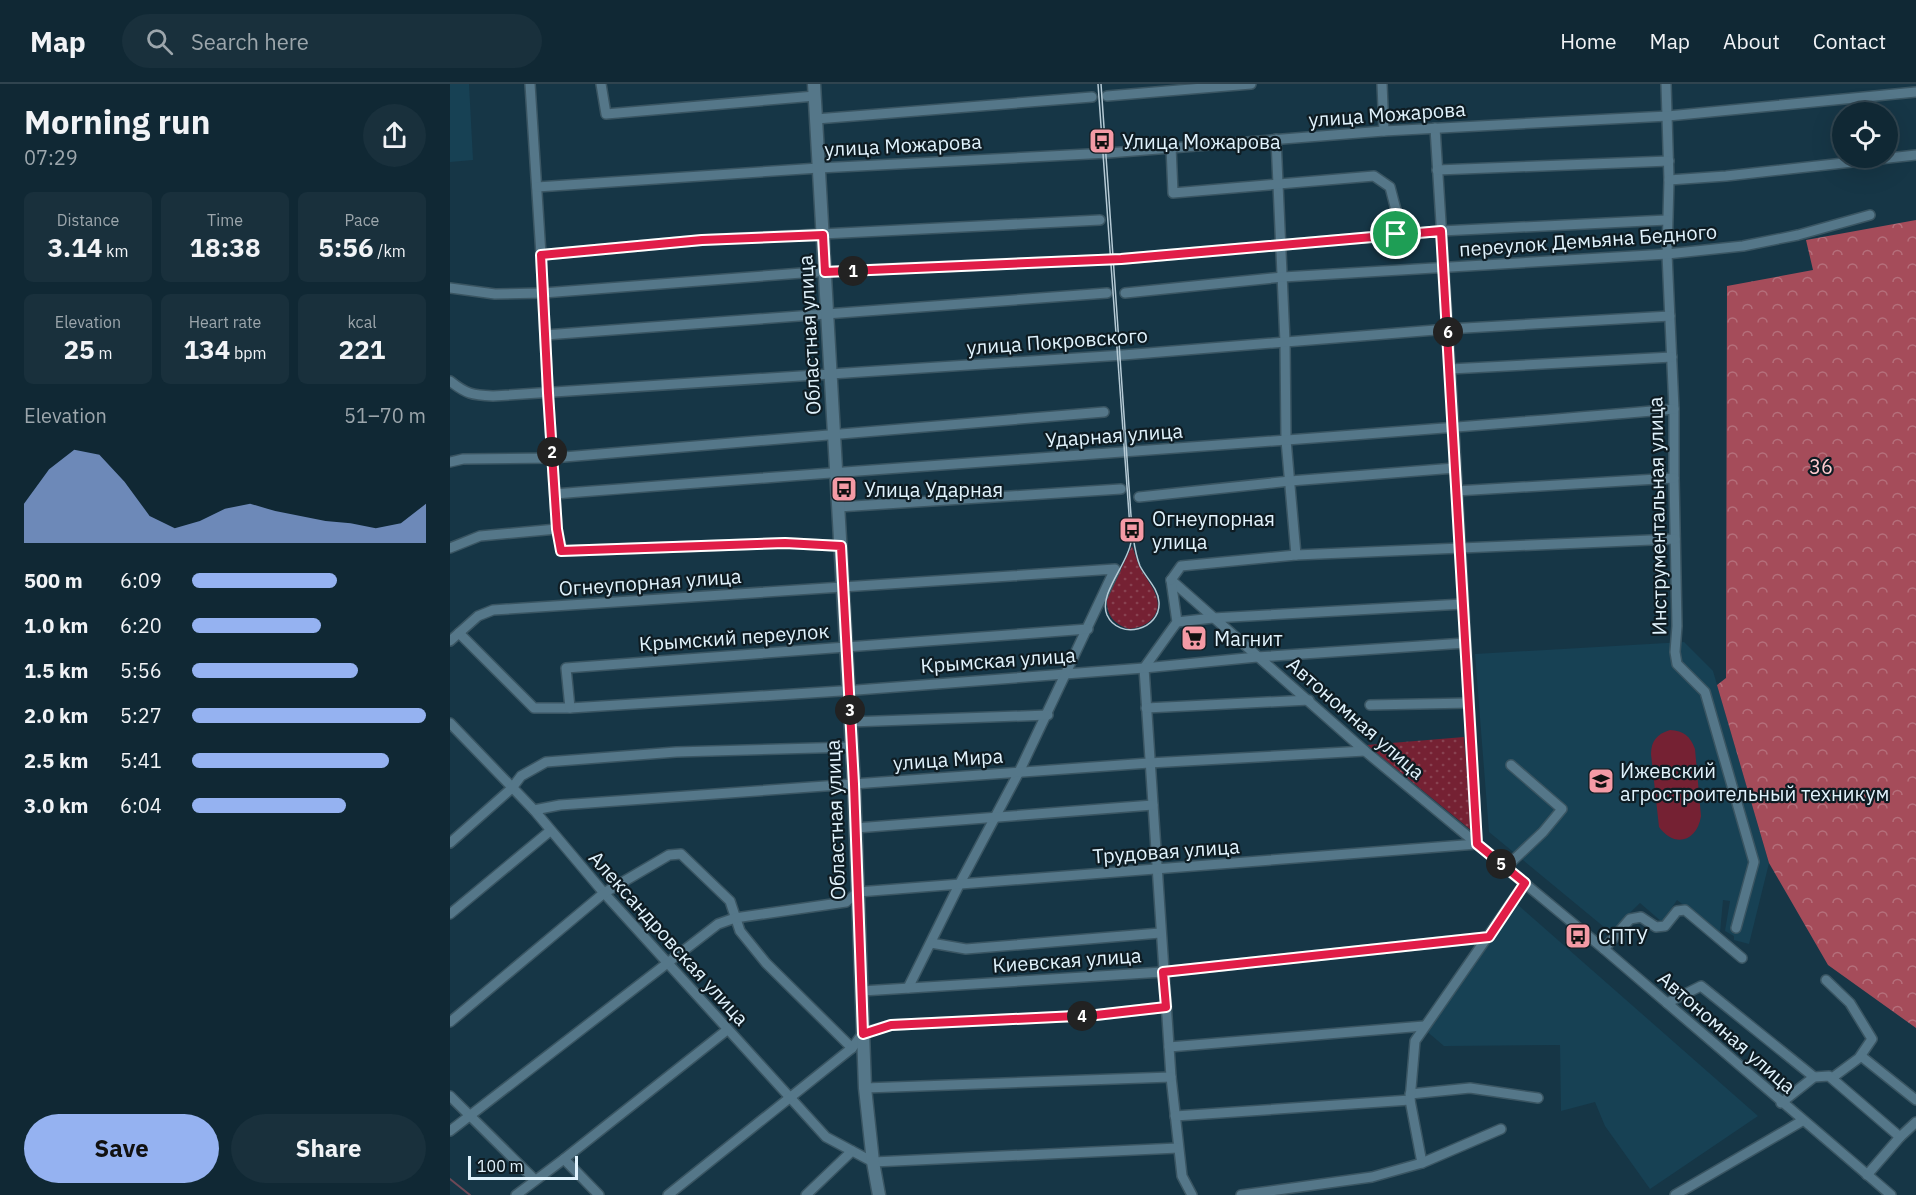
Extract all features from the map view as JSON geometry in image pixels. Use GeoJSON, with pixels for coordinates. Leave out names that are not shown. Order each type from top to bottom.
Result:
{"type":"FeatureCollection","features":[{"type":"Feature","properties":{"kind":"main road","name":"Областная улица"},"geometry":{"type":"LineString","coordinates":[[814,90],[847,647],[865,1088],[879,1195]]}},
{"type":"Feature","properties":{"kind":"street"},"geometry":{"type":"LineString","coordinates":[[530,84],[552,458],[557,529],[561,551],[785,543],[841,546]]}},
{"type":"Feature","properties":{"kind":"street"},"geometry":{"type":"LineString","coordinates":[[601,84],[606,114],[814,90]]}},
{"type":"Feature","properties":{"kind":"street"},"geometry":{"type":"LineString","coordinates":[[1107,96],[1251,84]]}},
{"type":"Feature","properties":{"kind":"street"},"geometry":{"type":"LineString","coordinates":[[1382,84],[1384,131]]}},
{"type":"Feature","properties":{"kind":"street","name":"Инструментальная улица"},"geometry":{"type":"LineString","coordinates":[[1666,84],[1669,161],[1666,220],[1674,409],[1676,652],[1677,664],[1705,692],[1754,862],[1736,928]]}},
{"type":"Feature","properties":{"kind":"street","name":"улица Можарова"},"geometry":{"type":"LineString","coordinates":[[537,187],[819,168],[1108,153],[1384,131],[1668,116],[1916,92]]}},
{"type":"Feature","properties":{"kind":"street"},"geometry":{"type":"LineString","coordinates":[[816,119],[1092,97]]}},
{"type":"Feature","properties":{"kind":"street"},"geometry":{"type":"LineString","coordinates":[[1435,128],[1477,844]]}},
{"type":"Feature","properties":{"kind":"street"},"geometry":{"type":"LineString","coordinates":[[1276,139],[1285,342],[1286,440],[1296,555]]}},
{"type":"Feature","properties":{"kind":"street"},"geometry":{"type":"LineString","coordinates":[[1172,147],[1173,193],[1374,176],[1390,187],[1395,210],[1396,234]]}},
{"type":"Feature","properties":{"kind":"street"},"geometry":{"type":"LineString","coordinates":[[1669,180],[1916,155]]}},
{"type":"Feature","properties":{"kind":"street"},"geometry":{"type":"LineString","coordinates":[[1437,170],[1669,161]]}},
{"type":"Feature","properties":{"kind":"street","name":"переулок Демьяна Бедного"},"geometry":{"type":"LineString","coordinates":[[1125,293],[1282,277],[1667,254],[1743,246],[1798,235],[1870,215]]}},
{"type":"Feature","properties":{"kind":"street"},"geometry":{"type":"LineString","coordinates":[[541,255],[702,240],[1100,220]]}},
{"type":"Feature","properties":{"kind":"street"},"geometry":{"type":"LineString","coordinates":[[450,288],[495,294],[543,293],[825,272],[1121,259],[1441,231],[1666,220]]}},
{"type":"Feature","properties":{"kind":"street"},"geometry":{"type":"LineString","coordinates":[[545,335],[1107,292]]}},
{"type":"Feature","properties":{"kind":"street","name":"улица Покровского"},"geometry":{"type":"LineString","coordinates":[[450,381],[473,395],[548,393],[1120,355],[1448,329],[1670,316]]}},
{"type":"Feature","properties":{"kind":"street"},"geometry":{"type":"LineString","coordinates":[[1450,369],[1672,357]]}},
{"type":"Feature","properties":{"kind":"street","name":"Ударная улица"},"geometry":{"type":"LineString","coordinates":[[555,494],[837,471],[1454,429],[1674,409]]}},
{"type":"Feature","properties":{"kind":"street"},"geometry":{"type":"LineString","coordinates":[[450,462],[463,459],[552,458],[1104,412]]}},
{"type":"Feature","properties":{"kind":"street"},"geometry":{"type":"LineString","coordinates":[[1139,497],[1290,481],[1455,468]]}},
{"type":"Feature","properties":{"kind":"street"},"geometry":{"type":"LineString","coordinates":[[1456,491],[1674,478]]}},
{"type":"Feature","properties":{"kind":"street"},"geometry":{"type":"LineString","coordinates":[[838,507],[1121,489]]}},
{"type":"Feature","properties":{"kind":"street"},"geometry":{"type":"LineString","coordinates":[[450,548],[480,536],[557,529]]}},
{"type":"Feature","properties":{"kind":"street"},"geometry":{"type":"LineString","coordinates":[[1192,1195],[1182,1176],[1171,1077],[1144,668],[1177,622],[1171,580],[1181,566],[1296,555],[1675,539]]}},
{"type":"Feature","properties":{"kind":"street","name":"Огнеупорная улица"},"geometry":{"type":"LineString","coordinates":[[450,640],[478,616],[493,610],[1115,569],[1088,629]]}},
{"type":"Feature","properties":{"kind":"street","name":"Автономная улица"},"geometry":{"type":"LineString","coordinates":[[1171,580],[1365,750],[1604,949],[1891,1195]]}},
{"type":"Feature","properties":{"kind":"street"},"geometry":{"type":"LineString","coordinates":[[1177,622],[1463,604]]}},
{"type":"Feature","properties":{"kind":"street"},"geometry":{"type":"LineString","coordinates":[[908,988],[1019,772],[1088,629]]}},
{"type":"Feature","properties":{"kind":"street","name":"Крымский переулок"},"geometry":{"type":"LineString","coordinates":[[570,708],[566,668],[1088,629]]}},
{"type":"Feature","properties":{"kind":"street","name":"Крымская улица"},"geometry":{"type":"LineString","coordinates":[[459,633],[534,708],[570,708],[849,690],[1144,668],[1257,657],[1465,643]]}},
{"type":"Feature","properties":{"kind":"street"},"geometry":{"type":"LineString","coordinates":[[1146,708],[1309,700]]}},
{"type":"Feature","properties":{"kind":"street"},"geometry":{"type":"LineString","coordinates":[[1370,705],[1469,703]]}},
{"type":"Feature","properties":{"kind":"street"},"geometry":{"type":"LineString","coordinates":[[850,722],[1047,715]]}},
{"type":"Feature","properties":{"kind":"street","name":"Александровская улица"},"geometry":{"type":"LineString","coordinates":[[451,725],[534,810],[667,964],[826,1137],[873,1162]]}},
{"type":"Feature","properties":{"kind":"street"},"geometry":{"type":"LineString","coordinates":[[450,843],[512,788],[521,776],[546,762],[676,752],[852,747]]}},
{"type":"Feature","properties":{"kind":"street","name":"улица Мира"},"geometry":{"type":"LineString","coordinates":[[534,810],[560,805],[1365,750]]}},
{"type":"Feature","properties":{"kind":"street"},"geometry":{"type":"LineString","coordinates":[[1506,867],[1543,832],[1562,809],[1511,765]]}},
{"type":"Feature","properties":{"kind":"street"},"geometry":{"type":"LineString","coordinates":[[856,828],[1153,805]]}},
{"type":"Feature","properties":{"kind":"street"},"geometry":{"type":"LineString","coordinates":[[450,914],[550,831]]}},
{"type":"Feature","properties":{"kind":"street","name":"Трудовая улица"},"geometry":{"type":"LineString","coordinates":[[858,892],[1477,844]]}},
{"type":"Feature","properties":{"kind":"street"},"geometry":{"type":"LineString","coordinates":[[450,1022],[604,893],[669,855],[681,854],[730,901],[740,931],[766,963],[852,1048]]}},
{"type":"Feature","properties":{"kind":"street"},"geometry":{"type":"LineString","coordinates":[[1422,1163],[1410,1097],[1415,1041],[1525,883]]}},
{"type":"Feature","properties":{"kind":"street"},"geometry":{"type":"LineString","coordinates":[[450,1131],[718,924],[735,918],[846,902],[858,892]]}},
{"type":"Feature","properties":{"kind":"street"},"geometry":{"type":"LineString","coordinates":[[1604,949],[1630,918],[1641,917],[1656,927],[1665,926],[1677,911],[1685,910],[1742,958]]}},
{"type":"Feature","properties":{"kind":"street"},"geometry":{"type":"LineString","coordinates":[[931,943],[966,950],[1160,933]]}},
{"type":"Feature","properties":{"kind":"street","name":"Киевская улица"},"geometry":{"type":"LineString","coordinates":[[862,991],[1163,972],[1489,937]]}},
{"type":"Feature","properties":{"kind":"street"},"geometry":{"type":"LineString","coordinates":[[1826,980],[1850,1003],[1872,1039],[1861,1056],[1832,1078]]}},
{"type":"Feature","properties":{"kind":"street"},"geometry":{"type":"LineString","coordinates":[[1667,1003],[1701,986],[1814,1077]]}},
{"type":"Feature","properties":{"kind":"street"},"geometry":{"type":"LineString","coordinates":[[668,1195],[852,1048],[863,1034],[891,1025],[1096,1015],[1166,1007]]}},
{"type":"Feature","properties":{"kind":"street"},"geometry":{"type":"LineString","coordinates":[[1169,1047],[1424,1026]]}},
{"type":"Feature","properties":{"kind":"street"},"geometry":{"type":"LineString","coordinates":[[516,1195],[727,1030]]}},
{"type":"Feature","properties":{"kind":"street"},"geometry":{"type":"LineString","coordinates":[[1861,1056],[1916,1100]]}},
{"type":"Feature","properties":{"kind":"street"},"geometry":{"type":"LineString","coordinates":[[1781,1103],[1814,1077],[1829,1076],[1900,1137]]}},
{"type":"Feature","properties":{"kind":"street"},"geometry":{"type":"LineString","coordinates":[[865,1088],[1171,1077]]}},
{"type":"Feature","properties":{"kind":"street"},"geometry":{"type":"LineString","coordinates":[[1175,1116],[1410,1097],[1470,1088],[1538,1098]]}},
{"type":"Feature","properties":{"kind":"street"},"geometry":{"type":"LineString","coordinates":[[450,1096],[535,1180]]}},
{"type":"Feature","properties":{"kind":"street"},"geometry":{"type":"LineString","coordinates":[[1675,1195],[1802,1121]]}},
{"type":"Feature","properties":{"kind":"street"},"geometry":{"type":"LineString","coordinates":[[1867,1175],[1916,1122]]}},
{"type":"Feature","properties":{"kind":"street"},"geometry":{"type":"LineString","coordinates":[[1241,1195],[1372,1177],[1422,1163],[1501,1129]]}},
{"type":"Feature","properties":{"kind":"street"},"geometry":{"type":"LineString","coordinates":[[873,1162],[1178,1148]]}},
{"type":"Feature","properties":{"kind":"street"},"geometry":{"type":"LineString","coordinates":[[806,1195],[852,1151]]}},
{"type":"Feature","properties":{"kind":"street"},"geometry":{"type":"LineString","coordinates":[[564,1159],[599,1195]]}},
{"type":"Feature","properties":{"kind":"shaded area"},"geometry":{"type":"Polygon","coordinates":[[[450,84],[469,84],[473,160],[450,162],[450,84]]]}},
{"type":"Feature","properties":{"kind":"shaded area"},"geometry":{"type":"Polygon","coordinates":[[[1132,546],[1140,568],[1155,594],[1158,607],[1156,614],[1149,622],[1129,629],[1112,618],[1108,610],[1107,599],[1132,546]]]}},
{"type":"Feature","properties":{"kind":"shaded area","name":"Ижевский агростроительный техникум"},"geometry":{"type":"Polygon","coordinates":[[[1684,642],[1713,671],[1769,863],[1749,944],[1734,940],[1734,936],[1725,931],[1730,901],[1723,900],[1720,933],[1677,900],[1662,922],[1640,903],[1610,932],[1489,832],[1475,654],[1684,642]]]}},
{"type":"Feature","properties":{"kind":"shaded area"},"geometry":{"type":"Polygon","coordinates":[[[1670,730],[1686,735],[1695,749],[1701,816],[1695,832],[1678,840],[1665,834],[1659,827],[1651,754],[1652,745],[1656,739],[1670,730]]]}},
{"type":"Feature","properties":{"kind":"shaded area"},"geometry":{"type":"Polygon","coordinates":[[[1464,737],[1472,831],[1367,745],[1464,737]]]}},
{"type":"Feature","properties":{"kind":"shaded area"},"geometry":{"type":"Polygon","coordinates":[[[1517,904],[1758,1116],[1650,1189],[1605,1126],[1595,1102],[1561,1111],[1560,1045],[1444,1046],[1424,1029],[1517,904]]]}},
{"type":"Feature","properties":{"kind":"green space","name":"36"},"geometry":{"type":"Polygon","coordinates":[[[1916,220],[1916,1028],[1828,965],[1769,863],[1717,685],[1726,678],[1727,286],[1813,270],[1806,240],[1916,220]]]}},
{"type":"Feature","properties":{"kind":"waterway"},"geometry":{"type":"LineString","coordinates":[[450,1179],[470,1195]]}},
{"type":"Feature","properties":{"kind":"tram line"},"geometry":{"type":"LineString","coordinates":[[1098,84],[1131,542],[1125,560],[1110,588],[1105,607],[1113,623],[1129,630],[1138,629],[1153,620],[1158,612],[1159,602],[1156,592],[1138,562],[1132,530],[1101,84]]}},
{"type":"Feature","properties":{"kind":"place","name":"Улица Можарова"},"geometry":{"type":"Point","coordinates":[1102,141]}},
{"type":"Feature","properties":{"kind":"place","name":"Улица Ударная"},"geometry":{"type":"Point","coordinates":[844,489]}},
{"type":"Feature","properties":{"kind":"place","name":"Огнеупорная улица"},"geometry":{"type":"Point","coordinates":[1132,530]}},
{"type":"Feature","properties":{"kind":"place","name":"Магнит"},"geometry":{"type":"Point","coordinates":[1194,638]}},
{"type":"Feature","properties":{"kind":"place","name":"Ижевский агростроительный техникум"},"geometry":{"type":"Point","coordinates":[1601,781]}},
{"type":"Feature","properties":{"kind":"place","name":"СПТУ"},"geometry":{"type":"Point","coordinates":[1578,936]}},
{"type":"Feature","properties":{"kind":"route"},"geometry":{"type":"LineString","coordinates":[[1441,231],[1477,844],[1525,883],[1489,937],[1163,972],[1166,1007],[1096,1015],[891,1025],[863,1034],[854,784],[841,546],[785,543],[561,551],[557,529],[541,255],[702,240],[823,235],[825,272],[1121,259],[1396,234],[1441,231]]}}]}
